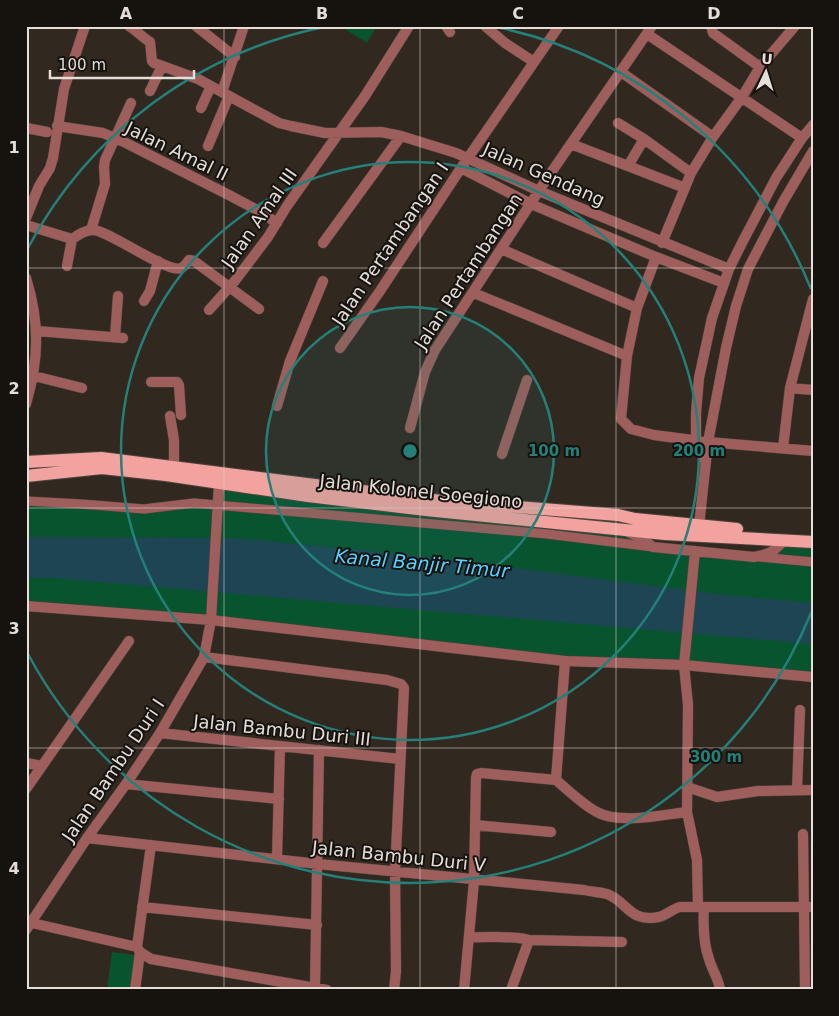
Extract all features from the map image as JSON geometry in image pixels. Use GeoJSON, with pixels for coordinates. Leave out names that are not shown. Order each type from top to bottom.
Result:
{"type":"FeatureCollection","features":[{"type":"Feature","properties":{"kind":"main road","name":"Jalan Kolonel Soegiono"},"geometry":{"type":"LineString","coordinates":[[26,462],[101,458],[418,499],[618,514],[635,519],[699,526],[813,534]]}},
{"type":"Feature","properties":{"kind":"main road","name":"Jalan Kolonel Soegiono"},"geometry":{"type":"LineString","coordinates":[[26,476],[102,468],[392,506],[625,530],[813,542]]}},
{"type":"Feature","properties":{"kind":"street"},"geometry":{"type":"LineString","coordinates":[[26,218],[39,186],[50,168],[64,89],[85,26]]}},
{"type":"Feature","properties":{"kind":"street"},"geometry":{"type":"LineString","coordinates":[[128,26],[150,42],[152,60],[162,66],[198,79],[279,122],[325,133],[381,132],[467,158]]}},
{"type":"Feature","properties":{"kind":"street"},"geometry":{"type":"LineString","coordinates":[[196,26],[234,57]]}},
{"type":"Feature","properties":{"kind":"street"},"geometry":{"type":"LineString","coordinates":[[208,146],[244,26]]}},
{"type":"Feature","properties":{"kind":"street","name":"Jalan Amal III"},"geometry":{"type":"LineString","coordinates":[[91,230],[97,230],[136,251],[178,269],[182,268],[189,260],[194,260],[229,288],[257,252],[409,26]]}},
{"type":"Feature","properties":{"kind":"street"},"geometry":{"type":"LineString","coordinates":[[485,26],[505,43],[534,62]]}},
{"type":"Feature","properties":{"kind":"street","name":"Jalan Gendang"},"geometry":{"type":"LineString","coordinates":[[559,26],[467,158],[539,191],[729,269]]}},
{"type":"Feature","properties":{"kind":"street"},"geometry":{"type":"LineString","coordinates":[[711,26],[713,33],[760,67]]}},
{"type":"Feature","properties":{"kind":"street"},"geometry":{"type":"LineString","coordinates":[[662,243],[691,173],[713,137],[742,97],[760,67],[795,26]]}},
{"type":"Feature","properties":{"kind":"street"},"geometry":{"type":"LineString","coordinates":[[649,30],[802,138]]}},
{"type":"Feature","properties":{"kind":"street","name":"Jalan Pertambangan"},"geometry":{"type":"LineString","coordinates":[[410,428],[425,372],[435,350],[474,293],[530,204],[649,30]]}},
{"type":"Feature","properties":{"kind":"street"},"geometry":{"type":"LineString","coordinates":[[150,91],[162,66]]}},
{"type":"Feature","properties":{"kind":"street"},"geometry":{"type":"LineString","coordinates":[[621,72],[713,137]]}},
{"type":"Feature","properties":{"kind":"street"},"geometry":{"type":"LineString","coordinates":[[202,108],[211,86]]}},
{"type":"Feature","properties":{"kind":"street"},"geometry":{"type":"LineString","coordinates":[[67,266],[72,239],[85,231],[91,230],[105,184],[105,160],[130,102]]}},
{"type":"Feature","properties":{"kind":"street"},"geometry":{"type":"LineString","coordinates":[[618,123],[691,173]]}},
{"type":"Feature","properties":{"kind":"street"},"geometry":{"type":"LineString","coordinates":[[705,462],[696,440],[696,413],[699,378],[712,318],[729,269],[776,178],[802,138],[813,125]]}},
{"type":"Feature","properties":{"kind":"street","name":"Jalan Amal II"},"geometry":{"type":"LineString","coordinates":[[57,126],[95,131],[115,138],[227,194],[259,211],[276,223]]}},
{"type":"Feature","properties":{"kind":"street"},"geometry":{"type":"LineString","coordinates":[[26,128],[46,132]]}},
{"type":"Feature","properties":{"kind":"street"},"geometry":{"type":"LineString","coordinates":[[323,243],[399,136]]}},
{"type":"Feature","properties":{"kind":"street"},"geometry":{"type":"LineString","coordinates":[[628,166],[644,140]]}},
{"type":"Feature","properties":{"kind":"street"},"geometry":{"type":"LineString","coordinates":[[571,144],[685,188]]}},
{"type":"Feature","properties":{"kind":"street"},"geometry":{"type":"LineString","coordinates":[[699,526],[708,442],[736,306],[748,269],[813,151]]}},
{"type":"Feature","properties":{"kind":"street","name":"Jalan Pertambangan I"},"geometry":{"type":"LineString","coordinates":[[340,348],[380,291],[467,158]]}},
{"type":"Feature","properties":{"kind":"street","name":"Jalan Gendang"},"geometry":{"type":"LineString","coordinates":[[461,168],[530,204],[656,257],[724,283]]}},
{"type":"Feature","properties":{"kind":"street"},"geometry":{"type":"LineString","coordinates":[[26,225],[72,239]]}},
{"type":"Feature","properties":{"kind":"street"},"geometry":{"type":"LineString","coordinates":[[501,249],[637,308]]}},
{"type":"Feature","properties":{"kind":"street"},"geometry":{"type":"LineString","coordinates":[[656,257],[637,308],[627,356],[621,419],[624,424],[638,432],[708,442],[813,451]]}},
{"type":"Feature","properties":{"kind":"street"},"geometry":{"type":"LineString","coordinates":[[144,301],[150,290],[158,261]]}},
{"type":"Feature","properties":{"kind":"street"},"geometry":{"type":"LineString","coordinates":[[26,278],[34,303],[37,331],[34,376],[26,404]]}},
{"type":"Feature","properties":{"kind":"street"},"geometry":{"type":"LineString","coordinates":[[277,406],[290,361],[323,281]]}},
{"type":"Feature","properties":{"kind":"street"},"geometry":{"type":"LineString","coordinates":[[209,310],[229,288],[259,309]]}},
{"type":"Feature","properties":{"kind":"street"},"geometry":{"type":"LineString","coordinates":[[474,293],[627,356]]}},
{"type":"Feature","properties":{"kind":"street"},"geometry":{"type":"LineString","coordinates":[[37,331],[119,338],[118,296]]}},
{"type":"Feature","properties":{"kind":"street"},"geometry":{"type":"LineString","coordinates":[[783,448],[790,388],[813,299]]}},
{"type":"Feature","properties":{"kind":"street"},"geometry":{"type":"LineString","coordinates":[[801,341],[813,343]]}},
{"type":"Feature","properties":{"kind":"street"},"geometry":{"type":"LineString","coordinates":[[34,376],[82,388]]}},
{"type":"Feature","properties":{"kind":"street"},"geometry":{"type":"LineString","coordinates":[[151,382],[173,380],[179,385],[174,440],[174,468]]}},
{"type":"Feature","properties":{"kind":"street"},"geometry":{"type":"LineString","coordinates":[[502,454],[527,380]]}},
{"type":"Feature","properties":{"kind":"street"},"geometry":{"type":"LineString","coordinates":[[790,388],[813,390]]}},
{"type":"Feature","properties":{"kind":"street","name":"Jalan Bambu Duri I"},"geometry":{"type":"LineString","coordinates":[[29,927],[87,838],[160,733],[205,653],[210,623],[220,483]]}},
{"type":"Feature","properties":{"kind":"street"},"geometry":{"type":"LineString","coordinates":[[26,502],[144,509],[194,503],[546,534],[653,547],[695,555],[754,556],[813,562]]}},
{"type":"Feature","properties":{"kind":"street"},"geometry":{"type":"LineString","coordinates":[[625,530],[642,538],[653,547]]}},
{"type":"Feature","properties":{"kind":"street"},"geometry":{"type":"LineString","coordinates":[[754,556],[768,554],[776,550],[784,540]]}},
{"type":"Feature","properties":{"kind":"street"},"geometry":{"type":"LineString","coordinates":[[695,555],[684,664],[688,705],[687,812],[697,860],[702,922],[707,950],[720,990]]}},
{"type":"Feature","properties":{"kind":"street"},"geometry":{"type":"LineString","coordinates":[[26,606],[210,623],[565,661],[684,664],[813,677]]}},
{"type":"Feature","properties":{"kind":"street"},"geometry":{"type":"LineString","coordinates":[[26,789],[129,641]]}},
{"type":"Feature","properties":{"kind":"street"},"geometry":{"type":"LineString","coordinates":[[205,653],[387,680],[401,684],[404,693],[395,872],[396,971],[394,990]]}},
{"type":"Feature","properties":{"kind":"street"},"geometry":{"type":"LineString","coordinates":[[556,780],[565,661]]}},
{"type":"Feature","properties":{"kind":"street"},"geometry":{"type":"LineString","coordinates":[[797,790],[800,710]]}},
{"type":"Feature","properties":{"kind":"street","name":"Jalan Bambu Duri III"},"geometry":{"type":"LineString","coordinates":[[160,733],[400,759]]}},
{"type":"Feature","properties":{"kind":"street"},"geometry":{"type":"LineString","coordinates":[[277,860],[280,746]]}},
{"type":"Feature","properties":{"kind":"street"},"geometry":{"type":"LineString","coordinates":[[315,988],[319,750]]}},
{"type":"Feature","properties":{"kind":"street"},"geometry":{"type":"LineString","coordinates":[[26,763],[42,766]]}},
{"type":"Feature","properties":{"kind":"street"},"geometry":{"type":"LineString","coordinates":[[464,990],[474,881],[477,774],[481,772],[556,780],[596,812],[615,818],[687,812]]}},
{"type":"Feature","properties":{"kind":"street"},"geometry":{"type":"LineString","coordinates":[[126,784],[279,799]]}},
{"type":"Feature","properties":{"kind":"street"},"geometry":{"type":"LineString","coordinates":[[687,787],[717,796],[758,791],[813,790]]}},
{"type":"Feature","properties":{"kind":"street"},"geometry":{"type":"LineString","coordinates":[[475,825],[551,832]]}},
{"type":"Feature","properties":{"kind":"street"},"geometry":{"type":"LineString","coordinates":[[803,834],[808,906],[805,987]]}},
{"type":"Feature","properties":{"kind":"street","name":"Jalan Bambu Duri V"},"geometry":{"type":"LineString","coordinates":[[87,838],[474,881],[584,890],[608,894],[632,914],[644,917],[666,915],[673,909],[701,907],[808,906]]}},
{"type":"Feature","properties":{"kind":"street"},"geometry":{"type":"LineString","coordinates":[[135,990],[142,907],[151,845]]}},
{"type":"Feature","properties":{"kind":"street"},"geometry":{"type":"LineString","coordinates":[[142,907],[317,925]]}},
{"type":"Feature","properties":{"kind":"street"},"geometry":{"type":"LineString","coordinates":[[29,927],[138,950],[151,959],[327,990]]}},
{"type":"Feature","properties":{"kind":"street"},"geometry":{"type":"LineString","coordinates":[[470,937],[518,937],[529,940],[622,942]]}},
{"type":"Feature","properties":{"kind":"street"},"geometry":{"type":"LineString","coordinates":[[511,990],[529,940]]}},
{"type":"Feature","properties":{"kind":"green space"},"geometry":{"type":"Polygon","coordinates":[[[340,26],[377,26],[367,43],[340,26]]]}},
{"type":"Feature","properties":{"kind":"green space"},"geometry":{"type":"Polygon","coordinates":[[[219,483],[625,530],[653,547],[754,557],[784,540],[813,542],[813,677],[565,661],[26,606],[26,501],[144,509],[217,505],[219,483]]]}},
{"type":"Feature","properties":{"kind":"green space"},"geometry":{"type":"Polygon","coordinates":[[[112,952],[143,956],[139,990],[107,990],[112,952]]]}},
{"type":"Feature","properties":{"kind":"water","name":"Kanal Banjir Timur"},"geometry":{"type":"Polygon","coordinates":[[[26,537],[236,538],[421,556],[725,595],[813,603],[813,644],[54,578],[26,578],[26,537]]]}}]}
